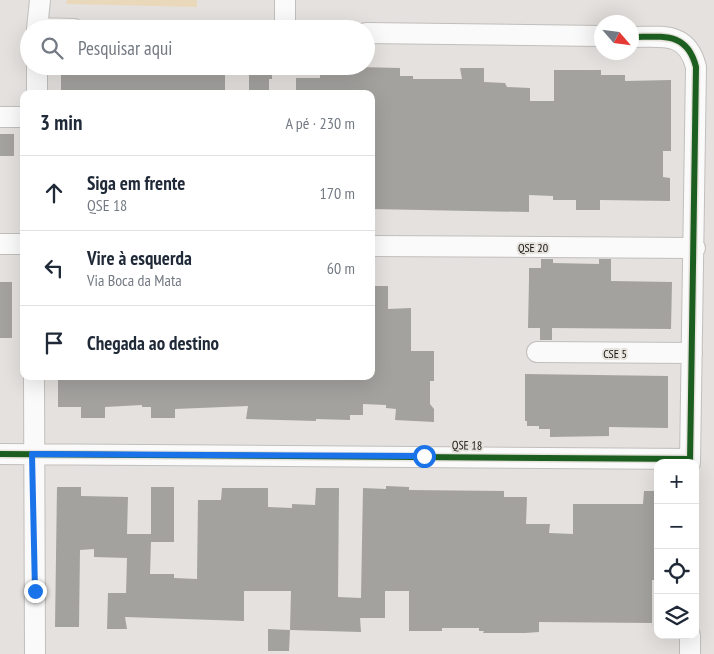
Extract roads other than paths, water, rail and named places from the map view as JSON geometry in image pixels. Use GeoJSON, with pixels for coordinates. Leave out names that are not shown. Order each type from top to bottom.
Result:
{"type":"FeatureCollection","features":[{"type":"Feature","properties":{"kind":"street"},"geometry":{"type":"LineString","coordinates":[[38,20],[40,0]]}},
{"type":"Feature","properties":{"kind":"street"},"geometry":{"type":"LineString","coordinates":[[285,0],[285,20]]}},
{"type":"Feature","properties":{"kind":"street"},"geometry":{"type":"LineString","coordinates":[[375,33],[594,36]]}},
{"type":"Feature","properties":{"kind":"street"},"geometry":{"type":"LineString","coordinates":[[639,37],[673,37],[689,48],[694,57],[698,78],[690,459]]}},
{"type":"Feature","properties":{"kind":"street"},"geometry":{"type":"LineString","coordinates":[[37,75],[37,90]]}},
{"type":"Feature","properties":{"kind":"street"},"geometry":{"type":"LineString","coordinates":[[0,117],[20,117]]}},
{"type":"Feature","properties":{"kind":"street"},"geometry":{"type":"LineString","coordinates":[[0,244],[20,244]]}},
{"type":"Feature","properties":{"kind":"street","name":"QSE 20"},"geometry":{"type":"LineString","coordinates":[[375,246],[695,248]]}},
{"type":"Feature","properties":{"kind":"street","name":"CSE 5"},"geometry":{"type":"LineString","coordinates":[[537,352],[692,353]]}},
{"type":"Feature","properties":{"kind":"street"},"geometry":{"type":"LineString","coordinates":[[34,380],[32,454],[35,556],[34,654]]}},
{"type":"Feature","properties":{"kind":"street","name":"QSE 18"},"geometry":{"type":"LineString","coordinates":[[0,454],[654,461]]}},
{"type":"Feature","properties":{"kind":"street"},"geometry":{"type":"LineString","coordinates":[[690,639],[690,654]]}}]}
